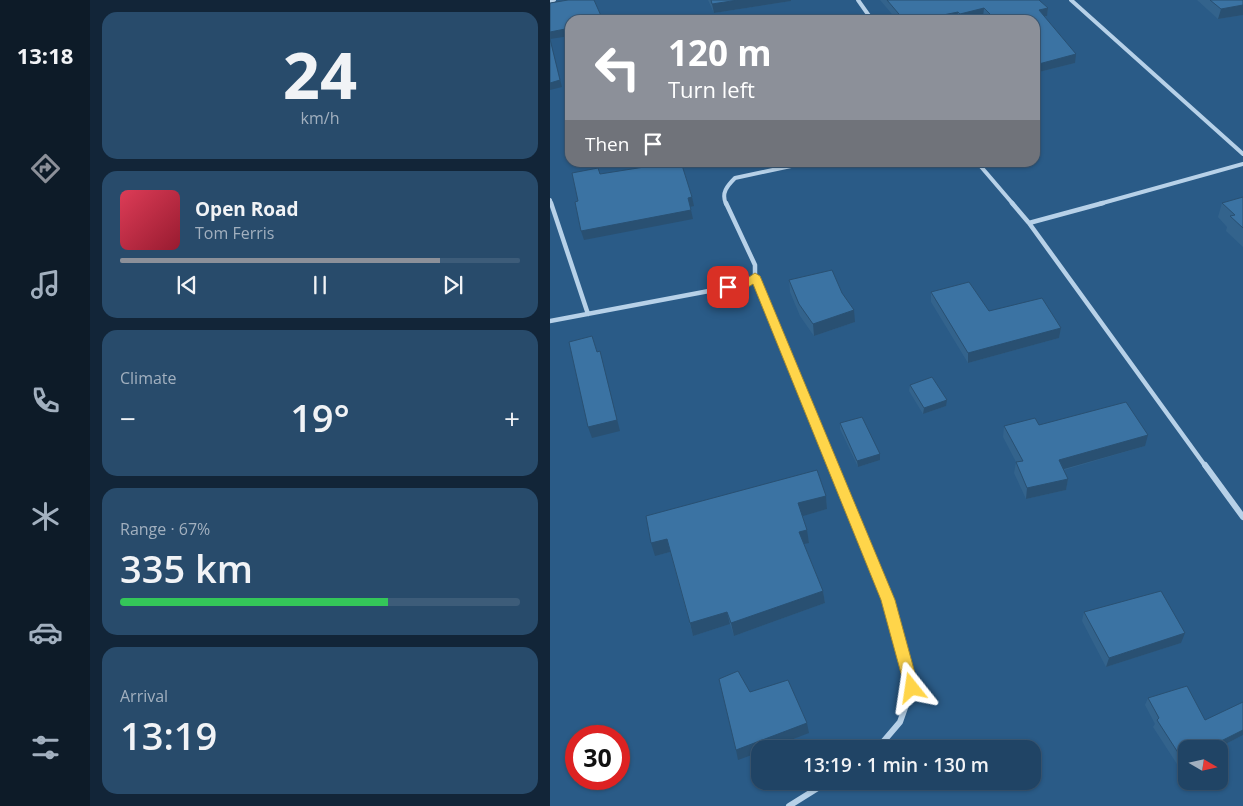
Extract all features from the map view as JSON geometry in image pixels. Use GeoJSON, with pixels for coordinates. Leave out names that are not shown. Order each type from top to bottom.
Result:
{"type":"FeatureCollection","features":[{"type":"Feature","properties":{"kind":"street"},"geometry":{"type":"LineString","coordinates":[[550,1],[554,0]]}},
{"type":"Feature","properties":{"kind":"street"},"geometry":{"type":"LineString","coordinates":[[858,0],[868,15]]}},
{"type":"Feature","properties":{"kind":"street"},"geometry":{"type":"LineString","coordinates":[[1071,0],[1243,154]]}},
{"type":"Feature","properties":{"kind":"street"},"geometry":{"type":"LineString","coordinates":[[1029,223],[1243,164]]}},
{"type":"Feature","properties":{"kind":"street"},"geometry":{"type":"LineString","coordinates":[[787,167],[735,178],[726,187],[724,199],[755,265],[755,276],[888,600],[912,688],[900,722],[885,740]]}},
{"type":"Feature","properties":{"kind":"street"},"geometry":{"type":"LineString","coordinates":[[981,167],[1029,223],[1243,516]]}},
{"type":"Feature","properties":{"kind":"street"},"geometry":{"type":"LineString","coordinates":[[550,200],[588,314]]}},
{"type":"Feature","properties":{"kind":"street"},"geometry":{"type":"LineString","coordinates":[[550,321],[746,284],[755,276]]}},
{"type":"Feature","properties":{"kind":"street"},"geometry":{"type":"LineString","coordinates":[[789,806],[815,790]]}},
{"type":"Feature","properties":{"kind":"building"},"geometry":{"type":"Polygon","coordinates":[[[568,0],[594,0],[601,15],[565,15],[565,29],[550,32],[550,3],[568,0]]]}},
{"type":"Feature","properties":{"kind":"building"},"geometry":{"type":"Polygon","coordinates":[[[711,0],[738,0],[712,4],[711,0]]]}},
{"type":"Feature","properties":{"kind":"building"},"geometry":{"type":"Polygon","coordinates":[[[887,0],[1039,0],[1048,8],[1039,10],[1076,54],[1040,64],[1040,15],[991,15],[984,8],[960,14],[958,12],[943,15],[900,15],[887,0]]]}},
{"type":"Feature","properties":{"kind":"building"},"geometry":{"type":"Polygon","coordinates":[[[1210,0],[1243,0],[1243,5],[1221,9],[1210,0]]]}},
{"type":"Feature","properties":{"kind":"building"},"geometry":{"type":"Polygon","coordinates":[[[550,39],[560,80],[550,83],[550,39]]]}},
{"type":"Feature","properties":{"kind":"building"},"geometry":{"type":"Polygon","coordinates":[[[644,167],[683,167],[692,197],[688,198],[691,210],[581,231],[575,202],[578,201],[572,173],[598,168],[600,174],[644,167]]]}},
{"type":"Feature","properties":{"kind":"building"},"geometry":{"type":"Polygon","coordinates":[[[1243,197],[1243,228],[1230,216],[1235,215],[1222,203],[1243,197]]]}},
{"type":"Feature","properties":{"kind":"building"},"geometry":{"type":"Polygon","coordinates":[[[832,270],[842,293],[854,310],[813,324],[799,304],[789,280],[832,270]]]}},
{"type":"Feature","properties":{"kind":"building"},"geometry":{"type":"Polygon","coordinates":[[[969,282],[989,311],[1042,298],[1061,328],[968,353],[931,292],[969,282]]]}},
{"type":"Feature","properties":{"kind":"building"},"geometry":{"type":"Polygon","coordinates":[[[592,336],[597,352],[600,351],[617,420],[588,427],[569,342],[592,336]]]}},
{"type":"Feature","properties":{"kind":"building"},"geometry":{"type":"Polygon","coordinates":[[[932,377],[947,400],[924,408],[910,385],[932,377]]]}},
{"type":"Feature","properties":{"kind":"building"},"geometry":{"type":"Polygon","coordinates":[[[1126,402],[1148,435],[1059,460],[1068,479],[1027,488],[1016,462],[1023,461],[1004,426],[1035,418],[1039,425],[1126,402]]]}},
{"type":"Feature","properties":{"kind":"building"},"geometry":{"type":"Polygon","coordinates":[[[862,417],[880,454],[857,461],[840,423],[862,417]]]}},
{"type":"Feature","properties":{"kind":"building"},"geometry":{"type":"Polygon","coordinates":[[[817,470],[826,496],[798,503],[807,530],[799,532],[823,591],[731,623],[727,612],[690,623],[667,539],[651,543],[646,516],[817,470]]]}},
{"type":"Feature","properties":{"kind":"building"},"geometry":{"type":"Polygon","coordinates":[[[1161,591],[1185,633],[1109,658],[1084,612],[1161,591]]]}},
{"type":"Feature","properties":{"kind":"building"},"geometry":{"type":"Polygon","coordinates":[[[738,671],[750,692],[788,680],[807,723],[762,740],[751,740],[751,744],[736,750],[719,679],[738,671]]]}},
{"type":"Feature","properties":{"kind":"building"},"geometry":{"type":"Polygon","coordinates":[[[1187,686],[1205,720],[1243,702],[1243,730],[1223,740],[1178,740],[1178,753],[1157,720],[1159,718],[1148,698],[1187,686]]]}},
{"type":"Feature","properties":{"kind":"route"},"geometry":{"type":"LineString","coordinates":[[728,287],[746,284],[755,276],[888,600],[912,688]]}}]}
